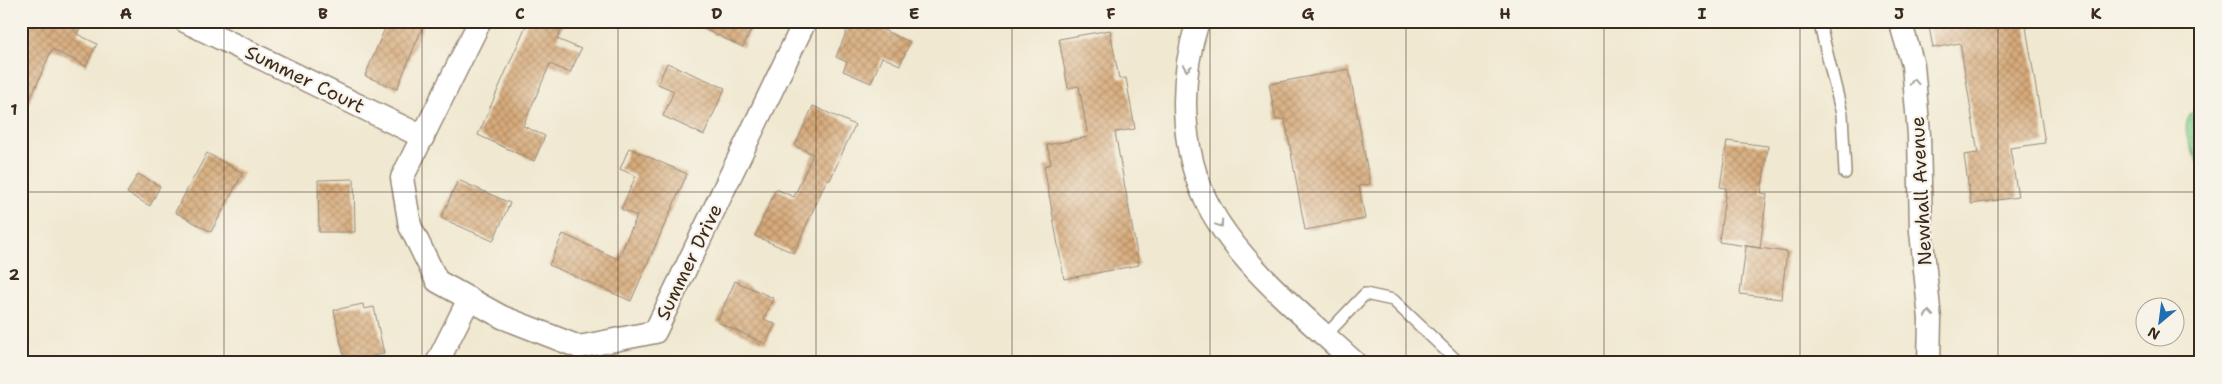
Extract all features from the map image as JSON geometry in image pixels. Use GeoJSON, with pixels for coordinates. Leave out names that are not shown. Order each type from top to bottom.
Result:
{"type":"FeatureCollection","features":[{"type":"Feature","properties":{"kind":"street","name":"Summer Court"},"geometry":{"type":"LineString","coordinates":[[185,21],[423,137]]}},
{"type":"Feature","properties":{"kind":"street","name":"Summer Drive"},"geometry":{"type":"LineString","coordinates":[[480,21],[402,178],[410,226],[437,281],[502,317],[578,347],[655,332],[805,21]]}},
{"type":"Feature","properties":{"kind":"street"},"geometry":{"type":"LineString","coordinates":[[1198,21],[1190,47],[1186,81],[1186,117],[1191,158],[1202,191],[1218,222],[1241,252],[1268,281],[1355,363]]}},
{"type":"Feature","properties":{"kind":"street","name":"Newhall Avenue"},"geometry":{"type":"LineString","coordinates":[[1900,21],[1913,64],[1919,135],[1921,231],[1930,319],[1929,363]]}},
{"type":"Feature","properties":{"kind":"street"},"geometry":{"type":"LineString","coordinates":[[437,363],[469,299]]}},
{"type":"Feature","properties":{"kind":"lane"},"geometry":{"type":"LineString","coordinates":[[1819,21],[1842,114],[1845,173]]}},
{"type":"Feature","properties":{"kind":"lane"},"geometry":{"type":"LineString","coordinates":[[1326,335],[1365,294],[1394,300],[1459,363]]}},
{"type":"Feature","properties":{"kind":"green space"},"geometry":{"type":"Polygon","coordinates":[[[2201,108],[2201,166],[2189,144],[2186,126],[2188,118],[2193,112],[2201,108]]]}},
{"type":"Feature","properties":{"kind":"building"},"geometry":{"type":"Polygon","coordinates":[[[21,21],[83,21],[77,34],[97,44],[86,66],[52,49],[21,121],[21,21]]]}},
{"type":"Feature","properties":{"kind":"building"},"geometry":{"type":"Polygon","coordinates":[[[388,21],[425,21],[397,89],[365,76],[388,21]]]}},
{"type":"Feature","properties":{"kind":"building"},"geometry":{"type":"Polygon","coordinates":[[[528,21],[565,21],[557,39],[581,49],[570,73],[550,64],[523,126],[545,136],[534,161],[478,135],[528,21]]]}},
{"type":"Feature","properties":{"kind":"building"},"geometry":{"type":"Polygon","coordinates":[[[686,21],[755,21],[743,47],[686,21]]]}},
{"type":"Feature","properties":{"kind":"building"},"geometry":{"type":"Polygon","coordinates":[[[851,21],[863,21],[910,42],[900,65],[882,57],[871,83],[843,71],[847,62],[836,57],[851,21]]]}},
{"type":"Feature","properties":{"kind":"building"},"geometry":{"type":"Polygon","coordinates":[[[1928,21],[2025,21],[2045,143],[2010,148],[2018,197],[1971,204],[1964,155],[1978,153],[1960,43],[1933,48],[1928,21]]]}},
{"type":"Feature","properties":{"kind":"building"},"geometry":{"type":"Polygon","coordinates":[[[1110,30],[1119,79],[1126,78],[1135,129],[1115,132],[1139,265],[1064,279],[1044,166],[1051,164],[1047,145],[1088,137],[1079,86],[1068,88],[1059,39],[1110,30]]]}},
{"type":"Feature","properties":{"kind":"building"},"geometry":{"type":"Polygon","coordinates":[[[667,63],[725,88],[704,135],[663,116],[674,91],[658,84],[667,63]]]}},
{"type":"Feature","properties":{"kind":"building"},"geometry":{"type":"Polygon","coordinates":[[[1349,69],[1370,184],[1359,186],[1365,219],[1305,230],[1285,119],[1276,120],[1269,84],[1349,69]]]}},
{"type":"Feature","properties":{"kind":"building"},"geometry":{"type":"Polygon","coordinates":[[[813,106],[855,125],[830,180],[827,179],[794,253],[755,236],[776,189],[794,197],[813,154],[795,146],[813,106]]]}},
{"type":"Feature","properties":{"kind":"building"},"geometry":{"type":"Polygon","coordinates":[[[1727,141],[1768,146],[1761,193],[1767,194],[1760,248],[1719,242],[1726,188],[1720,187],[1727,141]]]}},
{"type":"Feature","properties":{"kind":"building"},"geometry":{"type":"Polygon","coordinates":[[[629,148],[687,174],[631,301],[549,265],[563,234],[618,259],[637,216],[621,209],[636,176],[620,169],[629,148]]]}},
{"type":"Feature","properties":{"kind":"building"},"geometry":{"type":"Polygon","coordinates":[[[207,153],[243,173],[211,232],[175,212],[207,153]]]}},
{"type":"Feature","properties":{"kind":"building"},"geometry":{"type":"Polygon","coordinates":[[[138,174],[160,186],[150,206],[127,193],[138,174]]]}},
{"type":"Feature","properties":{"kind":"building"},"geometry":{"type":"Polygon","coordinates":[[[354,179],[355,232],[319,232],[318,180],[354,179]]]}},
{"type":"Feature","properties":{"kind":"building"},"geometry":{"type":"Polygon","coordinates":[[[458,180],[510,203],[493,241],[441,218],[458,180]]]}},
{"type":"Feature","properties":{"kind":"building"},"geometry":{"type":"Polygon","coordinates":[[[1746,246],[1787,252],[1781,299],[1740,294],[1746,246]]]}},
{"type":"Feature","properties":{"kind":"building"},"geometry":{"type":"Polygon","coordinates":[[[735,281],[773,298],[764,319],[775,324],[766,344],[717,322],[735,281]]]}},
{"type":"Feature","properties":{"kind":"building"},"geometry":{"type":"Polygon","coordinates":[[[363,304],[364,309],[374,307],[384,354],[345,362],[334,310],[363,304]]]}}]}
